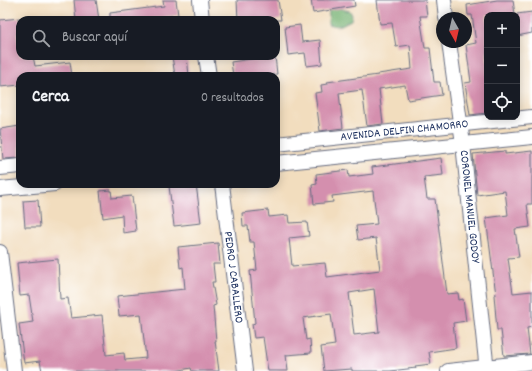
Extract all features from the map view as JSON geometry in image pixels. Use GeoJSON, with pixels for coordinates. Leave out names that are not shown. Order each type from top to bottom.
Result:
{"type":"FeatureCollection","features":[{"type":"Feature","properties":{"kind":"street"},"geometry":{"type":"LineString","coordinates":[[200,0],[202,16]]}},
{"type":"Feature","properties":{"kind":"street"},"geometry":{"type":"LineString","coordinates":[[444,0],[445,12]]}},
{"type":"Feature","properties":{"kind":"street","name":"CORONEL MANUEL GODOY"},"geometry":{"type":"LineString","coordinates":[[450,48],[463,144],[487,369]]}},
{"type":"Feature","properties":{"kind":"street"},"geometry":{"type":"LineString","coordinates":[[207,60],[208,72]]}},
{"type":"Feature","properties":{"kind":"street","name":"AVENIDA DELFIN CHAMORRO"},"geometry":{"type":"LineString","coordinates":[[280,144],[532,117]]}},
{"type":"Feature","properties":{"kind":"street","name":"AVENIDA DELFIN CHAMORRO"},"geometry":{"type":"LineString","coordinates":[[280,163],[532,137]]}},
{"type":"Feature","properties":{"kind":"street"},"geometry":{"type":"LineString","coordinates":[[0,168],[16,166]]}},
{"type":"Feature","properties":{"kind":"street"},"geometry":{"type":"LineString","coordinates":[[0,189],[16,188]]}},
{"type":"Feature","properties":{"kind":"street","name":"PEDRO J CABALLERO"},"geometry":{"type":"LineString","coordinates":[[222,188],[245,371]]}},
{"type":"Feature","properties":{"kind":"street"},"geometry":{"type":"LineString","coordinates":[[0,252],[14,371]]}},
{"type":"Feature","properties":{"kind":"street"},"geometry":{"type":"LineString","coordinates":[[448,371],[487,369],[532,362]]}},
{"type":"Feature","properties":{"kind":"green space"},"geometry":{"type":"Polygon","coordinates":[[[340,7],[341,9],[350,11],[352,15],[351,20],[338,26],[328,24],[329,9],[340,7]]]}},
{"type":"Feature","properties":{"kind":"building"},"geometry":{"type":"Polygon","coordinates":[[[74,0],[96,0],[98,16],[76,16],[74,0]]]}},
{"type":"Feature","properties":{"kind":"building"},"geometry":{"type":"Polygon","coordinates":[[[163,0],[176,0],[178,15],[110,16],[110,13],[164,6],[163,0]]]}},
{"type":"Feature","properties":{"kind":"building"},"geometry":{"type":"Polygon","coordinates":[[[237,0],[278,0],[281,20],[280,16],[238,16],[237,0]]]}},
{"type":"Feature","properties":{"kind":"building"},"geometry":{"type":"Polygon","coordinates":[[[311,0],[354,0],[355,6],[313,13],[311,0]]]}},
{"type":"Feature","properties":{"kind":"building"},"geometry":{"type":"Polygon","coordinates":[[[377,0],[425,0],[427,16],[420,16],[425,48],[430,48],[434,82],[440,82],[442,95],[408,100],[405,85],[379,89],[383,124],[367,126],[362,90],[339,93],[343,128],[320,131],[315,93],[322,92],[321,85],[328,84],[327,82],[412,69],[410,45],[396,47],[392,23],[380,24],[377,0]]]}},
{"type":"Feature","properties":{"kind":"building"},"geometry":{"type":"Polygon","coordinates":[[[497,0],[513,0],[515,12],[484,12],[484,113],[470,115],[465,83],[471,82],[466,48],[472,48],[472,44],[476,43],[472,12],[468,12],[467,5],[497,0]]]}},
{"type":"Feature","properties":{"kind":"building"},"geometry":{"type":"Polygon","coordinates":[[[532,12],[532,33],[520,35],[520,14],[532,12]]]}},
{"type":"Feature","properties":{"kind":"building"},"geometry":{"type":"Polygon","coordinates":[[[16,18],[16,60],[34,60],[35,66],[70,62],[71,72],[16,72],[16,85],[0,87],[0,20],[16,18]]]}},
{"type":"Feature","properties":{"kind":"building"},"geometry":{"type":"Polygon","coordinates":[[[300,25],[302,42],[320,40],[322,64],[307,66],[305,53],[288,55],[285,27],[300,25]]]}},
{"type":"Feature","properties":{"kind":"building"},"geometry":{"type":"Polygon","coordinates":[[[173,60],[187,60],[189,72],[174,72],[173,60]]]}},
{"type":"Feature","properties":{"kind":"building"},"geometry":{"type":"Polygon","coordinates":[[[244,60],[275,60],[277,72],[232,72],[231,62],[244,60]]]}},
{"type":"Feature","properties":{"kind":"building"},"geometry":{"type":"Polygon","coordinates":[[[16,127],[16,158],[3,159],[0,129],[16,127]]]}},
{"type":"Feature","properties":{"kind":"building"},"geometry":{"type":"Polygon","coordinates":[[[505,151],[505,154],[532,151],[532,204],[527,204],[530,227],[515,229],[519,257],[508,258],[513,293],[532,291],[532,327],[527,328],[530,354],[504,356],[501,330],[497,330],[494,295],[496,295],[486,218],[508,215],[505,191],[477,195],[473,154],[505,151]]]}},
{"type":"Feature","properties":{"kind":"building"},"geometry":{"type":"Polygon","coordinates":[[[441,158],[443,175],[424,177],[427,199],[435,199],[447,294],[458,293],[459,300],[463,299],[466,321],[453,323],[456,348],[429,352],[431,364],[415,366],[416,368],[390,371],[352,371],[352,369],[324,371],[321,347],[335,345],[331,314],[303,318],[306,340],[310,339],[311,353],[286,355],[288,371],[268,371],[263,337],[254,338],[252,324],[255,323],[250,271],[257,270],[254,242],[250,242],[248,226],[243,226],[242,213],[268,210],[269,217],[288,215],[289,223],[307,222],[309,236],[289,238],[292,266],[325,263],[327,277],[380,270],[376,238],[358,240],[356,226],[377,224],[373,191],[332,196],[333,202],[314,204],[312,185],[317,184],[316,174],[348,170],[349,177],[373,174],[372,167],[441,158]],[[374,289],[349,293],[354,335],[379,332],[374,289]]]}},
{"type":"Feature","properties":{"kind":"building"},"geometry":{"type":"Polygon","coordinates":[[[169,188],[197,188],[201,223],[174,226],[169,188]]]}},
{"type":"Feature","properties":{"kind":"building"},"geometry":{"type":"Polygon","coordinates":[[[111,190],[112,198],[132,196],[136,231],[123,233],[122,215],[103,218],[100,191],[111,190]]]}},
{"type":"Feature","properties":{"kind":"building"},"geometry":{"type":"Polygon","coordinates":[[[38,200],[40,227],[25,227],[23,201],[38,200]]]}},
{"type":"Feature","properties":{"kind":"building"},"geometry":{"type":"Polygon","coordinates":[[[218,243],[220,264],[213,264],[215,282],[212,282],[216,305],[213,306],[215,341],[219,371],[192,371],[191,368],[175,371],[42,371],[40,361],[24,363],[19,324],[33,322],[29,295],[20,296],[17,263],[58,259],[60,299],[68,298],[71,318],[102,315],[106,355],[124,353],[125,360],[146,358],[141,314],[119,316],[117,296],[185,289],[183,267],[180,268],[178,247],[218,243]]]}}]}
